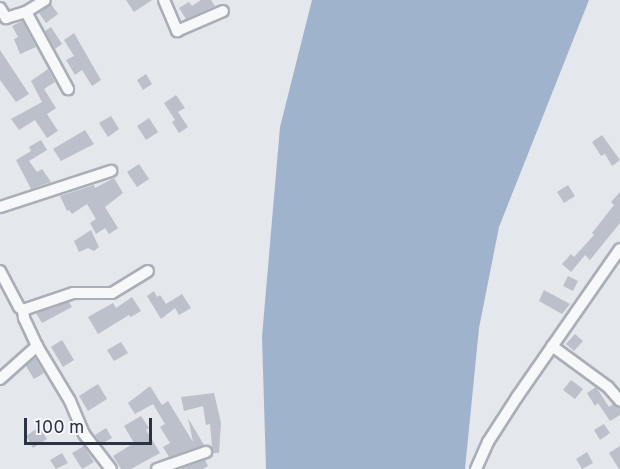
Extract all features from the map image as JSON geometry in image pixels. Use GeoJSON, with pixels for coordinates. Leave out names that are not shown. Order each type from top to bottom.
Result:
{"type":"FeatureCollection","features":[{"type":"Feature","properties":{"kind":"street"},"geometry":{"type":"LineString","coordinates":[[0,9],[6,18],[26,12],[45,0]]}},
{"type":"Feature","properties":{"kind":"street"},"geometry":{"type":"LineString","coordinates":[[164,0],[177,31],[223,11]]}},
{"type":"Feature","properties":{"kind":"street"},"geometry":{"type":"LineString","coordinates":[[26,12],[68,89]]}},
{"type":"Feature","properties":{"kind":"street"},"geometry":{"type":"LineString","coordinates":[[0,207],[111,171]]}},
{"type":"Feature","properties":{"kind":"street"},"geometry":{"type":"LineString","coordinates":[[476,469],[488,442],[620,249]]}},
{"type":"Feature","properties":{"kind":"street"},"geometry":{"type":"LineString","coordinates":[[0,271],[19,307],[23,310],[24,318],[37,346],[70,401],[84,434],[111,469]]}},
{"type":"Feature","properties":{"kind":"street"},"geometry":{"type":"LineString","coordinates":[[23,310],[73,293],[111,293],[148,272]]}},
{"type":"Feature","properties":{"kind":"street"},"geometry":{"type":"LineString","coordinates":[[0,379],[37,346]]}},
{"type":"Feature","properties":{"kind":"street"},"geometry":{"type":"LineString","coordinates":[[552,346],[608,387],[620,401]]}},
{"type":"Feature","properties":{"kind":"street"},"geometry":{"type":"LineString","coordinates":[[157,469],[207,452]]}},
{"type":"Feature","properties":{"kind":"water"},"geometry":{"type":"Polygon","coordinates":[[[312,0],[589,0],[499,227],[479,328],[465,469],[266,469],[262,337],[280,127],[312,0]]]}},
{"type":"Feature","properties":{"kind":"building"},"geometry":{"type":"Polygon","coordinates":[[[126,0],[152,0],[134,12],[126,0]]]}},
{"type":"Feature","properties":{"kind":"building"},"geometry":{"type":"Polygon","coordinates":[[[201,0],[211,0],[215,6],[186,19],[179,8],[189,2],[192,6],[201,0]]]}},
{"type":"Feature","properties":{"kind":"building"},"geometry":{"type":"Polygon","coordinates":[[[51,4],[58,14],[46,23],[39,13],[51,4]]]}},
{"type":"Feature","properties":{"kind":"building"},"geometry":{"type":"Polygon","coordinates":[[[22,21],[36,47],[20,54],[14,39],[18,37],[12,26],[22,21]]]}},
{"type":"Feature","properties":{"kind":"building"},"geometry":{"type":"Polygon","coordinates":[[[51,27],[62,44],[55,49],[45,31],[51,27]]]}},
{"type":"Feature","properties":{"kind":"building"},"geometry":{"type":"Polygon","coordinates":[[[74,33],[101,80],[92,86],[82,70],[75,75],[66,60],[74,56],[64,40],[74,33]]]}},
{"type":"Feature","properties":{"kind":"building"},"geometry":{"type":"Polygon","coordinates":[[[0,50],[29,94],[16,102],[0,80],[0,50]]]}},
{"type":"Feature","properties":{"kind":"building"},"geometry":{"type":"Polygon","coordinates":[[[48,69],[55,82],[44,89],[56,108],[47,114],[58,131],[47,138],[35,120],[19,130],[11,119],[42,102],[31,81],[48,69]]]}},
{"type":"Feature","properties":{"kind":"building"},"geometry":{"type":"Polygon","coordinates":[[[146,74],[152,84],[143,90],[137,80],[146,74]]]}},
{"type":"Feature","properties":{"kind":"building"},"geometry":{"type":"Polygon","coordinates":[[[176,95],[185,108],[178,112],[188,127],[179,133],[172,122],[175,120],[164,103],[176,95]]]}},
{"type":"Feature","properties":{"kind":"building"},"geometry":{"type":"Polygon","coordinates":[[[111,116],[119,129],[108,137],[99,123],[111,116]]]}},
{"type":"Feature","properties":{"kind":"building"},"geometry":{"type":"Polygon","coordinates":[[[149,118],[158,132],[146,140],[137,126],[149,118]]]}},
{"type":"Feature","properties":{"kind":"building"},"geometry":{"type":"Polygon","coordinates":[[[85,130],[94,144],[61,161],[53,149],[85,130]]]}},
{"type":"Feature","properties":{"kind":"building"},"geometry":{"type":"Polygon","coordinates":[[[602,135],[620,160],[612,166],[605,154],[601,156],[592,142],[602,135]]]}},
{"type":"Feature","properties":{"kind":"building"},"geometry":{"type":"Polygon","coordinates":[[[41,140],[47,150],[29,161],[37,172],[42,169],[51,182],[31,189],[16,160],[31,151],[29,147],[41,140]]]}},
{"type":"Feature","properties":{"kind":"building"},"geometry":{"type":"Polygon","coordinates":[[[139,164],[149,179],[137,187],[127,172],[139,164]]]}},
{"type":"Feature","properties":{"kind":"building"},"geometry":{"type":"Polygon","coordinates":[[[114,178],[123,193],[105,207],[118,228],[109,234],[105,228],[96,234],[90,223],[96,219],[87,204],[72,214],[69,210],[67,211],[60,196],[94,185],[95,188],[114,178]]]}},
{"type":"Feature","properties":{"kind":"building"},"geometry":{"type":"Polygon","coordinates":[[[568,185],[575,196],[564,203],[557,192],[568,185]]]}},
{"type":"Feature","properties":{"kind":"building"},"geometry":{"type":"Polygon","coordinates":[[[620,192],[620,223],[590,260],[585,255],[571,272],[562,264],[571,254],[574,257],[594,235],[592,233],[614,205],[611,202],[620,192]]]}},
{"type":"Feature","properties":{"kind":"building"},"geometry":{"type":"Polygon","coordinates":[[[91,230],[99,247],[94,251],[88,248],[79,252],[74,241],[91,230]]]}},
{"type":"Feature","properties":{"kind":"building"},"geometry":{"type":"Polygon","coordinates":[[[568,276],[578,281],[573,291],[563,286],[568,276]]]}},
{"type":"Feature","properties":{"kind":"building"},"geometry":{"type":"Polygon","coordinates":[[[544,290],[570,304],[562,314],[539,301],[544,290]]]}},
{"type":"Feature","properties":{"kind":"building"},"geometry":{"type":"Polygon","coordinates":[[[154,291],[157,297],[160,295],[166,304],[182,294],[191,308],[179,315],[175,308],[161,319],[147,296],[154,291]]]}},
{"type":"Feature","properties":{"kind":"building"},"geometry":{"type":"Polygon","coordinates":[[[132,297],[141,311],[131,317],[129,315],[98,334],[88,317],[113,303],[116,308],[132,297]]]}},
{"type":"Feature","properties":{"kind":"building"},"geometry":{"type":"Polygon","coordinates":[[[69,302],[72,307],[42,323],[36,313],[69,302]]]}},
{"type":"Feature","properties":{"kind":"building"},"geometry":{"type":"Polygon","coordinates":[[[575,334],[583,341],[574,351],[566,344],[575,334]]]}},
{"type":"Feature","properties":{"kind":"building"},"geometry":{"type":"Polygon","coordinates":[[[62,340],[74,360],[63,367],[51,347],[62,340]]]}},
{"type":"Feature","properties":{"kind":"building"},"geometry":{"type":"Polygon","coordinates":[[[121,342],[128,353],[114,361],[107,350],[121,342]]]}},
{"type":"Feature","properties":{"kind":"building"},"geometry":{"type":"Polygon","coordinates":[[[35,358],[44,373],[34,379],[26,366],[35,358]]]}},
{"type":"Feature","properties":{"kind":"building"},"geometry":{"type":"Polygon","coordinates":[[[571,380],[583,389],[575,399],[563,390],[571,380]]]}},
{"type":"Feature","properties":{"kind":"building"},"geometry":{"type":"Polygon","coordinates":[[[98,384],[107,399],[88,411],[79,396],[98,384]]]}},
{"type":"Feature","properties":{"kind":"building"},"geometry":{"type":"Polygon","coordinates":[[[150,386],[162,405],[168,401],[193,442],[188,418],[204,445],[169,457],[163,447],[170,443],[160,427],[165,424],[153,404],[135,414],[128,403],[150,386]]]}},
{"type":"Feature","properties":{"kind":"building"},"geometry":{"type":"Polygon","coordinates":[[[596,387],[609,407],[613,404],[620,408],[620,415],[610,421],[598,403],[595,406],[587,393],[596,387]]]}},
{"type":"Feature","properties":{"kind":"building"},"geometry":{"type":"Polygon","coordinates":[[[214,393],[221,423],[219,453],[213,453],[210,424],[206,425],[203,406],[184,411],[181,397],[214,393]]]}},
{"type":"Feature","properties":{"kind":"building"},"geometry":{"type":"Polygon","coordinates":[[[141,416],[149,428],[146,430],[160,453],[131,469],[121,469],[113,456],[134,443],[124,426],[141,416]]]}},
{"type":"Feature","properties":{"kind":"building"},"geometry":{"type":"Polygon","coordinates":[[[604,424],[610,433],[600,440],[594,430],[604,424]]]}},
{"type":"Feature","properties":{"kind":"building"},"geometry":{"type":"Polygon","coordinates":[[[39,427],[47,439],[33,448],[26,436],[39,427]]]}},
{"type":"Feature","properties":{"kind":"building"},"geometry":{"type":"Polygon","coordinates":[[[106,428],[112,438],[101,444],[95,435],[106,428]]]}},
{"type":"Feature","properties":{"kind":"building"},"geometry":{"type":"Polygon","coordinates":[[[84,446],[94,462],[82,469],[72,453],[84,446]]]}},
{"type":"Feature","properties":{"kind":"building"},"geometry":{"type":"Polygon","coordinates":[[[620,446],[620,469],[619,469],[609,453],[620,446]]]}},
{"type":"Feature","properties":{"kind":"building"},"geometry":{"type":"Polygon","coordinates":[[[587,452],[593,463],[582,469],[576,459],[587,452]]]}},
{"type":"Feature","properties":{"kind":"building"},"geometry":{"type":"Polygon","coordinates":[[[62,453],[68,463],[56,469],[50,460],[62,453]]]}},
{"type":"Feature","properties":{"kind":"building"},"geometry":{"type":"Polygon","coordinates":[[[205,460],[208,466],[203,469],[180,469],[205,460]]]}}]}
